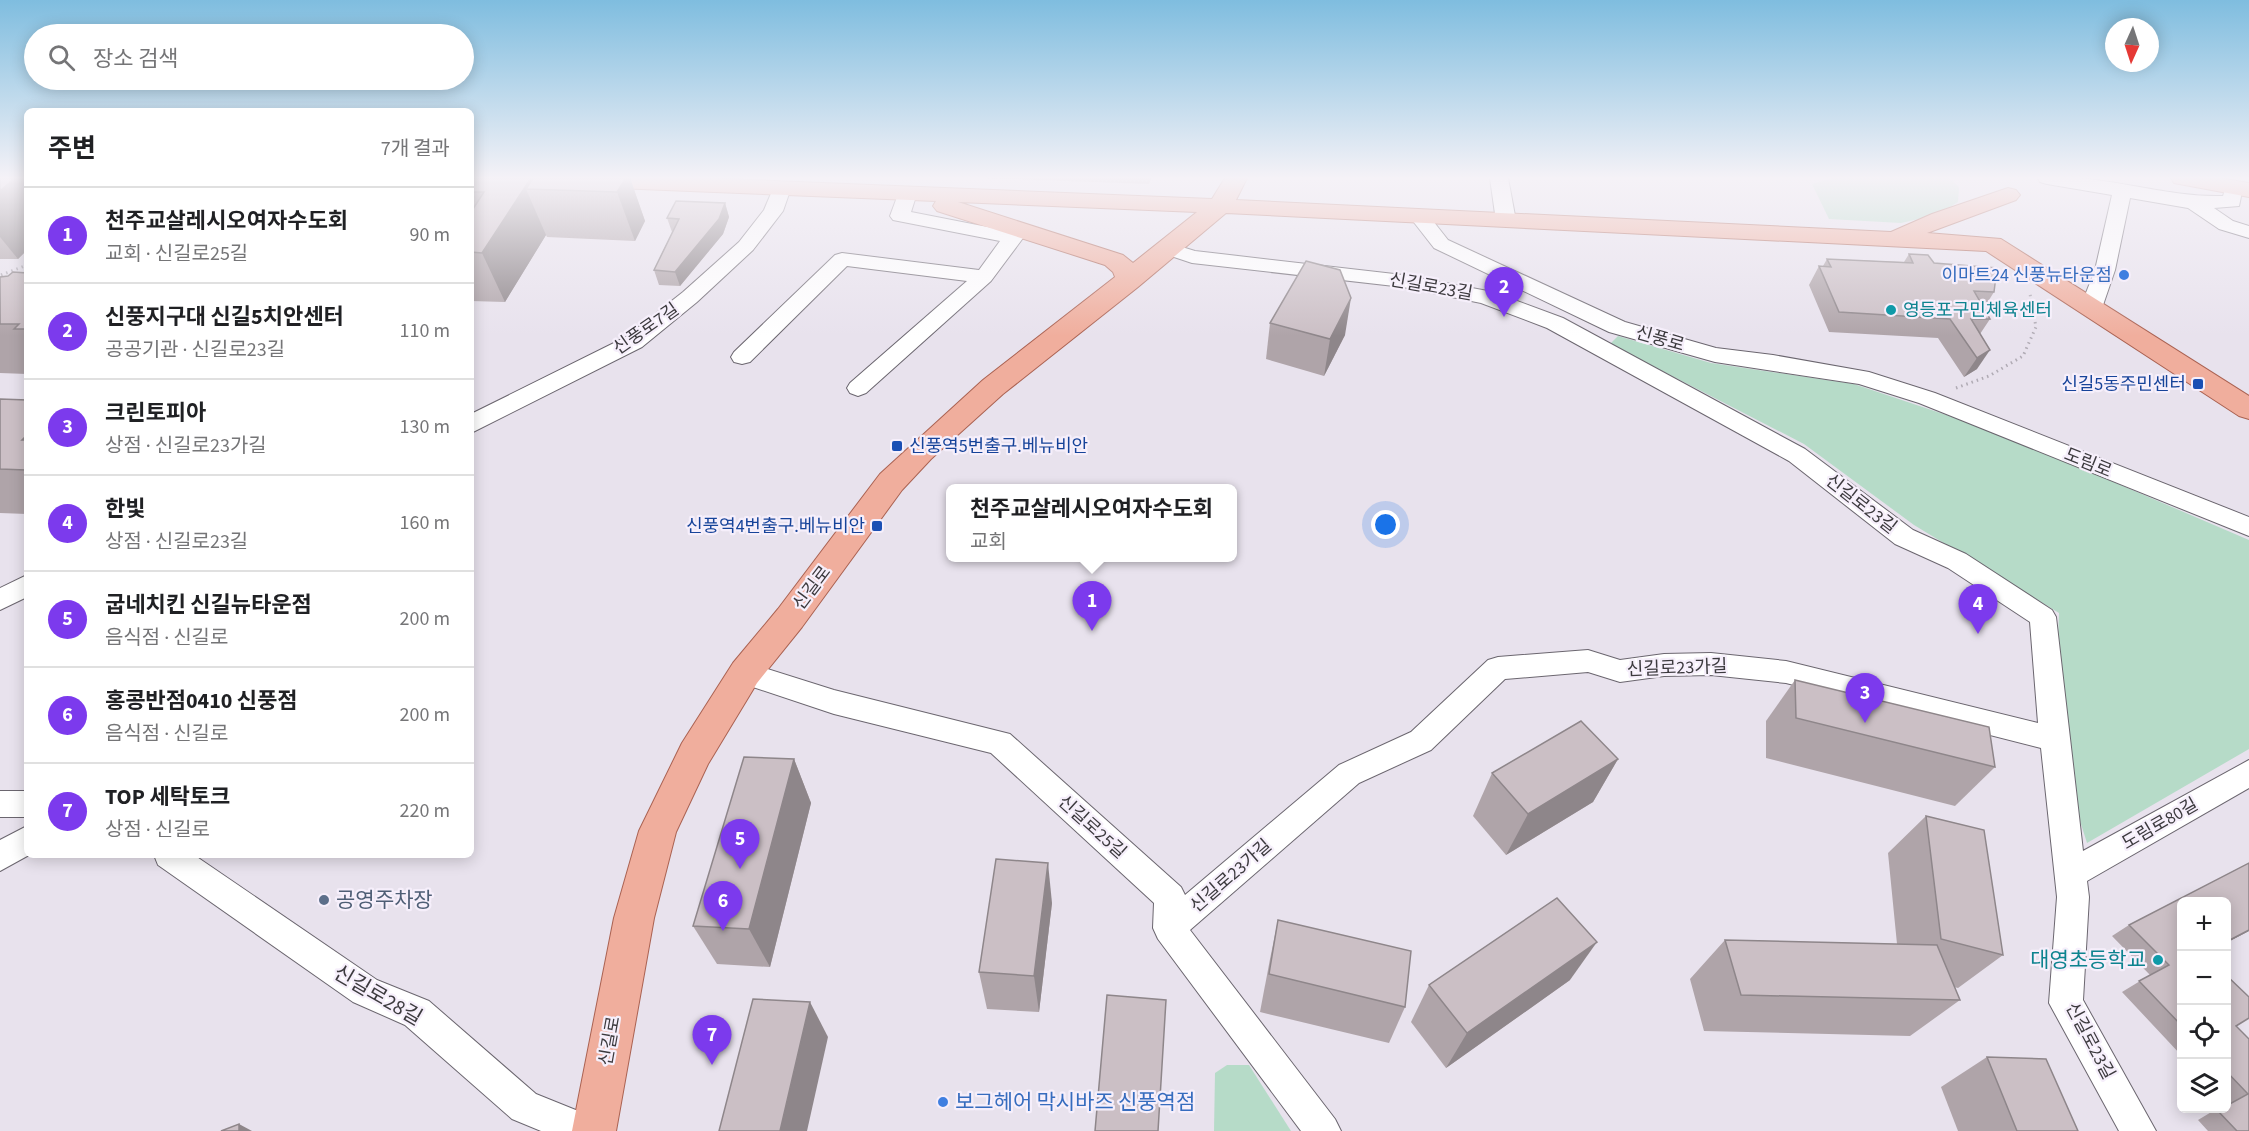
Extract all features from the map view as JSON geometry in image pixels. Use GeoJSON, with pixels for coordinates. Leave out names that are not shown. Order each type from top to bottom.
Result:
{"type":"FeatureCollection","features":[{"type":"Feature","properties":{"kind":"main road"},"geometry":{"type":"LineString","coordinates":[[1024,231],[1114,260],[1125,269],[1129,280]]}},
{"type":"Feature","properties":{"kind":"main road","name":"신길로"},"geometry":{"type":"LineString","coordinates":[[594,1131],[631,928],[658,831],[695,754],[746,673],[891,482],[970,407],[1191,231]]}},
{"type":"Feature","properties":{"kind":"main road"},"geometry":{"type":"LineString","coordinates":[[1694,231],[1890,241],[1989,231]]}},
{"type":"Feature","properties":{"kind":"main road"},"geometry":{"type":"LineString","coordinates":[[1890,241],[1914,231]]}},
{"type":"Feature","properties":{"kind":"main road"},"geometry":{"type":"LineString","coordinates":[[1998,231],[2037,274],[2248,407]]}},
{"type":"Feature","properties":{"kind":"street","name":"신풍로7길"},"geometry":{"type":"LineString","coordinates":[[474,423],[489,413],[563,379],[634,342],[690,297],[746,246],[758,231]]}},
{"type":"Feature","properties":{"kind":"street"},"geometry":{"type":"LineString","coordinates":[[858,388],[984,278],[1013,238],[976,231]]}},
{"type":"Feature","properties":{"kind":"street","name":"신풍로"},"geometry":{"type":"LineString","coordinates":[[1431,231],[1441,244],[1617,327],[1714,355],[1773,362],[1861,377],[1927,398]]}},
{"type":"Feature","properties":{"kind":"street"},"geometry":{"type":"LineString","coordinates":[[2091,308],[2105,270],[2113,231]]}},
{"type":"Feature","properties":{"kind":"street","name":"신길로23길"},"geometry":{"type":"LineString","coordinates":[[1169,249],[1192,257],[1403,281],[1486,297],[1555,324],[1797,455],[1904,537],[1957,561],[2043,617],[2054,739],[2073,897],[2066,1003],[2138,1131]]}},
{"type":"Feature","properties":{"kind":"street"},"geometry":{"type":"LineString","coordinates":[[742,357],[842,259],[984,278]]}},
{"type":"Feature","properties":{"kind":"street","name":"도림로"},"geometry":{"type":"LineString","coordinates":[[1927,398],[2249,528]]}},
{"type":"Feature","properties":{"kind":"street"},"geometry":{"type":"LineString","coordinates":[[0,600],[24,587]]}},
{"type":"Feature","properties":{"kind":"street","name":"신길로23가길"},"geometry":{"type":"LineString","coordinates":[[1169,928],[1349,774],[1421,741],[1497,668],[1588,661],[1620,671],[1664,665],[1711,664],[1786,672],[2054,739]]}},
{"type":"Feature","properties":{"kind":"street","name":"신길로25길"},"geometry":{"type":"LineString","coordinates":[[746,673],[834,702],[1000,743],[1170,897],[1169,928]]}},
{"type":"Feature","properties":{"kind":"street","name":"도림로80길"},"geometry":{"type":"LineString","coordinates":[[2071,874],[2249,773]]}},
{"type":"Feature","properties":{"kind":"street"},"geometry":{"type":"LineString","coordinates":[[0,804],[24,804]]}},
{"type":"Feature","properties":{"kind":"street"},"geometry":{"type":"LineString","coordinates":[[0,857],[24,842]]}},
{"type":"Feature","properties":{"kind":"street","name":"신길로28길"},"geometry":{"type":"LineString","coordinates":[[173,858],[364,992],[417,1013],[524,1107],[586,1131]]}},
{"type":"Feature","properties":{"kind":"street"},"geometry":{"type":"LineString","coordinates":[[1169,928],[1323,1131]]}},
{"type":"Feature","properties":{"kind":"path"},"geometry":{"type":"LineString","coordinates":[[2,276],[24,266]]}},
{"type":"Feature","properties":{"kind":"path"},"geometry":{"type":"LineString","coordinates":[[1927,398],[1989,376],[2023,356],[2036,327],[2030,293],[2037,274]]}},
{"type":"Feature","properties":{"kind":"green space"},"geometry":{"type":"Polygon","coordinates":[[[1618,336],[1711,363],[1854,384],[1997,432],[2249,540],[2249,749],[2087,843],[2054,739],[2059,613],[1914,525],[1804,444],[1610,344],[1618,336]]]}},
{"type":"Feature","properties":{"kind":"green space"},"geometry":{"type":"Polygon","coordinates":[[[1227,1065],[1249,1065],[1291,1131],[1214,1131],[1215,1073],[1227,1065]]]}},
{"type":"Feature","properties":{"kind":"building"},"geometry":{"type":"Polygon","coordinates":[[[474,231],[497,231],[482,253],[474,252],[474,231]]]}},
{"type":"Feature","properties":{"kind":"building"},"geometry":{"type":"Polygon","coordinates":[[[673,231],[709,231],[675,272],[654,270],[673,231]]]}},
{"type":"Feature","properties":{"kind":"building"},"geometry":{"type":"Polygon","coordinates":[[[1909,254],[1928,255],[1934,263],[1997,268],[1994,292],[1974,291],[1990,319],[1971,319],[1990,350],[1977,358],[1950,319],[1839,312],[1819,266],[1831,267],[1827,259],[1913,263],[1909,254]]]}},
{"type":"Feature","properties":{"kind":"building"},"geometry":{"type":"Polygon","coordinates":[[[1306,261],[1340,270],[1351,298],[1330,339],[1270,323],[1306,261]]]}},
{"type":"Feature","properties":{"kind":"building"},"geometry":{"type":"Polygon","coordinates":[[[13,272],[24,273],[24,329],[14,329],[19,324],[0,324],[0,277],[8,276],[13,272]]]}},
{"type":"Feature","properties":{"kind":"building"},"geometry":{"type":"Polygon","coordinates":[[[0,399],[24,400],[24,438],[22,440],[24,440],[24,470],[0,469],[0,399]]]}},
{"type":"Feature","properties":{"kind":"building"},"geometry":{"type":"Polygon","coordinates":[[[1795,680],[1989,727],[1995,767],[1796,718],[1795,680]]]}},
{"type":"Feature","properties":{"kind":"building"},"geometry":{"type":"Polygon","coordinates":[[[1581,721],[1618,759],[1528,814],[1492,773],[1581,721]]]}},
{"type":"Feature","properties":{"kind":"building"},"geometry":{"type":"Polygon","coordinates":[[[744,757],[794,759],[749,929],[693,926],[744,757]]]}},
{"type":"Feature","properties":{"kind":"building"},"geometry":{"type":"Polygon","coordinates":[[[1926,816],[1984,830],[2003,955],[1941,939],[1926,816]]]}},
{"type":"Feature","properties":{"kind":"building"},"geometry":{"type":"Polygon","coordinates":[[[996,859],[1048,863],[1034,976],[979,972],[996,859]]]}},
{"type":"Feature","properties":{"kind":"building"},"geometry":{"type":"Polygon","coordinates":[[[2249,863],[2249,930],[2231,939],[2231,897],[2183,897],[2249,863]]]}},
{"type":"Feature","properties":{"kind":"building"},"geometry":{"type":"Polygon","coordinates":[[[1557,898],[1597,942],[1467,1033],[1429,985],[1557,898]]]}},
{"type":"Feature","properties":{"kind":"building"},"geometry":{"type":"Polygon","coordinates":[[[2177,900],[2177,1021],[2139,981],[2169,965],[2129,925],[2177,900]]]}},
{"type":"Feature","properties":{"kind":"building"},"geometry":{"type":"Polygon","coordinates":[[[1278,920],[1411,951],[1405,1007],[1269,974],[1278,920]]]}},
{"type":"Feature","properties":{"kind":"building"},"geometry":{"type":"Polygon","coordinates":[[[1725,940],[1937,945],[1960,1000],[1741,995],[1725,940]]]}},
{"type":"Feature","properties":{"kind":"building"},"geometry":{"type":"Polygon","coordinates":[[[2231,980],[2249,997],[2249,1018],[2236,1026],[2249,1039],[2249,1131],[2237,1131],[2220,1113],[2231,1113],[2231,1103],[2248,1094],[2231,1076],[2231,980]]]}},
{"type":"Feature","properties":{"kind":"building"},"geometry":{"type":"Polygon","coordinates":[[[1107,995],[1166,1000],[1158,1131],[1095,1131],[1107,995]]]}},
{"type":"Feature","properties":{"kind":"building"},"geometry":{"type":"Polygon","coordinates":[[[753,999],[810,1002],[780,1131],[719,1131],[753,999]]]}},
{"type":"Feature","properties":{"kind":"building"},"geometry":{"type":"Polygon","coordinates":[[[1987,1057],[2046,1059],[2078,1131],[2017,1131],[1987,1057]]]}},
{"type":"Feature","properties":{"kind":"building"},"geometry":{"type":"Polygon","coordinates":[[[239,1124],[239,1131],[221,1131],[239,1124]]]}},
{"type":"Feature","properties":{"kind":"place","name":"이마트24 신풍뉴타운점"},"geometry":{"type":"Point","coordinates":[2124,275]}},
{"type":"Feature","properties":{"kind":"place","name":"영등포구민체육센터"},"geometry":{"type":"Point","coordinates":[1891,310]}},
{"type":"Feature","properties":{"kind":"place","name":"신풍지구대 신길5치안센터"},"geometry":{"type":"Point","coordinates":[1504,317]}},
{"type":"Feature","properties":{"kind":"place","name":"신길5동주민센터"},"geometry":{"type":"Point","coordinates":[2198,384]}},
{"type":"Feature","properties":{"kind":"place","name":"신풍역5번출구.베뉴비안"},"geometry":{"type":"Point","coordinates":[897,446]}},
{"type":"Feature","properties":{"kind":"place","name":"신풍역4번출구.베뉴비안"},"geometry":{"type":"Point","coordinates":[877,526]}},
{"type":"Feature","properties":{"kind":"place","name":"천주교살레시오여자수도회"},"geometry":{"type":"Point","coordinates":[1092,631]}},
{"type":"Feature","properties":{"kind":"place","name":"한빛"},"geometry":{"type":"Point","coordinates":[1978,634]}},
{"type":"Feature","properties":{"kind":"place","name":"크린토피아"},"geometry":{"type":"Point","coordinates":[1865,723]}},
{"type":"Feature","properties":{"kind":"place","name":"굽네치킨 신길뉴타운점"},"geometry":{"type":"Point","coordinates":[740,869]}},
{"type":"Feature","properties":{"kind":"place","name":"공영주차장"},"geometry":{"type":"Point","coordinates":[324,900]}},
{"type":"Feature","properties":{"kind":"place","name":"홍콩반점0410 신풍점"},"geometry":{"type":"Point","coordinates":[723,931]}},
{"type":"Feature","properties":{"kind":"place","name":"대영초등학교"},"geometry":{"type":"Point","coordinates":[2158,960]}},
{"type":"Feature","properties":{"kind":"place","name":"TOP 세탁토크"},"geometry":{"type":"Point","coordinates":[712,1065]}},
{"type":"Feature","properties":{"kind":"place","name":"보그헤어 막시바즈 신풍역점"},"geometry":{"type":"Point","coordinates":[943,1102]}}]}
